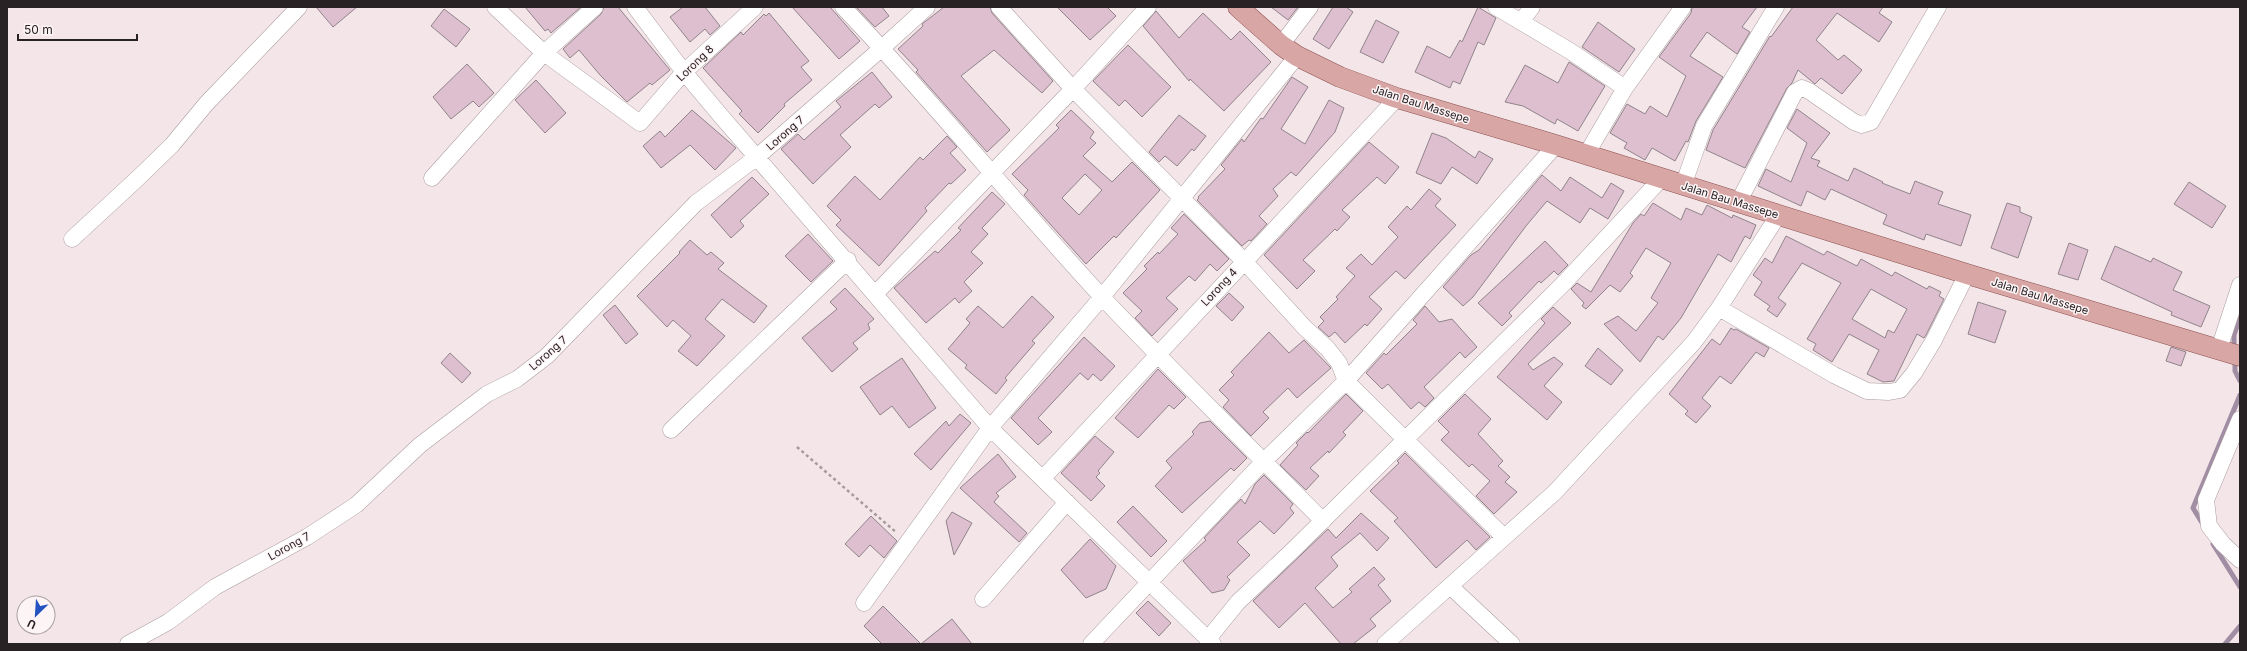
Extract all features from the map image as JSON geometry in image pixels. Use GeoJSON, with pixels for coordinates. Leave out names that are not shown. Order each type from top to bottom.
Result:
{"type":"FeatureCollection","features":[{"type":"Feature","properties":{"kind":"main road","name":"Jalan Bau Massepe"},"geometry":{"type":"LineString","coordinates":[[1238,7],[1289,50],[1340,77],[1397,98],[1556,145],[1682,186],[1779,214],[1967,274],[2228,352]]}},
{"type":"Feature","properties":{"kind":"street"},"geometry":{"type":"LineString","coordinates":[[72,238],[138,179],[172,144],[206,104],[299,7]]}},
{"type":"Feature","properties":{"kind":"street"},"geometry":{"type":"LineString","coordinates":[[495,7],[544,53]]}},
{"type":"Feature","properties":{"kind":"street"},"geometry":{"type":"LineString","coordinates":[[432,178],[544,53],[595,7]]}},
{"type":"Feature","properties":{"kind":"street"},"geometry":{"type":"LineString","coordinates":[[635,7],[684,72],[848,260],[990,428],[1210,641],[1238,602],[1323,521],[1564,283],[1661,179]]}},
{"type":"Feature","properties":{"kind":"street","name":"Lorong 8"},"geometry":{"type":"LineString","coordinates":[[544,53],[640,123],[684,72],[754,7]]}},
{"type":"Feature","properties":{"kind":"street"},"geometry":{"type":"LineString","coordinates":[[843,7],[882,48],[991,174],[1102,297],[1323,521]]}},
{"type":"Feature","properties":{"kind":"street","name":"Lorong 7"},"geometry":{"type":"LineString","coordinates":[[128,644],[168,622],[215,586],[307,537],[356,505],[420,445],[488,394],[517,379],[547,356],[696,203],[757,156],[927,7]]}},
{"type":"Feature","properties":{"kind":"street"},"geometry":{"type":"LineString","coordinates":[[999,7],[1074,89],[1244,261],[1305,328],[1333,354],[1346,381],[1504,537]]}},
{"type":"Feature","properties":{"kind":"street"},"geometry":{"type":"LineString","coordinates":[[876,293],[1074,89],[1148,7]]}},
{"type":"Feature","properties":{"kind":"street"},"geometry":{"type":"LineString","coordinates":[[864,603],[990,428],[1102,297],[1181,198],[1289,50],[1310,7]]}},
{"type":"Feature","properties":{"kind":"street"},"geometry":{"type":"LineString","coordinates":[[1496,7],[1570,51],[1625,88]]}},
{"type":"Feature","properties":{"kind":"street"},"geometry":{"type":"LineString","coordinates":[[1521,22],[1532,7]]}},
{"type":"Feature","properties":{"kind":"street"},"geometry":{"type":"LineString","coordinates":[[1586,155],[1625,88],[1683,7]]}},
{"type":"Feature","properties":{"kind":"street"},"geometry":{"type":"LineString","coordinates":[[1682,186],[1704,126],[1776,7]]}},
{"type":"Feature","properties":{"kind":"street"},"geometry":{"type":"LineString","coordinates":[[1738,203],[1795,92],[1802,88],[1809,91],[1854,122],[1862,125],[1871,122],[1938,7]]}},
{"type":"Feature","properties":{"kind":"street","name":"Lorong 4"},"geometry":{"type":"LineString","coordinates":[[1043,478],[1397,98]]}},
{"type":"Feature","properties":{"kind":"street"},"geometry":{"type":"LineString","coordinates":[[1091,644],[1264,461],[1346,381],[1556,145]]}},
{"type":"Feature","properties":{"kind":"street"},"geometry":{"type":"LineString","coordinates":[[1385,644],[1555,492],[1694,342],[1719,308],[1779,214]]}},
{"type":"Feature","properties":{"kind":"street"},"geometry":{"type":"LineString","coordinates":[[671,430],[848,260]]}},
{"type":"Feature","properties":{"kind":"street"},"geometry":{"type":"LineString","coordinates":[[1719,308],[1841,378],[1868,391],[1889,392],[1900,390],[1914,373],[1934,340],[1967,274]]}},
{"type":"Feature","properties":{"kind":"street"},"geometry":{"type":"LineString","coordinates":[[2228,352],[2240,285]]}},
{"type":"Feature","properties":{"kind":"street"},"geometry":{"type":"LineString","coordinates":[[2240,419],[2206,500],[2209,526],[2223,544],[2240,560]]}},
{"type":"Feature","properties":{"kind":"street"},"geometry":{"type":"LineString","coordinates":[[983,599],[1067,502]]}},
{"type":"Feature","properties":{"kind":"street"},"geometry":{"type":"LineString","coordinates":[[1450,586],[1512,644]]}},
{"type":"Feature","properties":{"kind":"path"},"geometry":{"type":"LineString","coordinates":[[797,447],[908,542]]}},
{"type":"Feature","properties":{"kind":"building"},"geometry":{"type":"Polygon","coordinates":[[[316,7],[357,7],[333,27],[316,7]]]}},
{"type":"Feature","properties":{"kind":"building"},"geometry":{"type":"Polygon","coordinates":[[[525,7],[581,7],[551,33],[548,29],[545,31],[525,7]]]}},
{"type":"Feature","properties":{"kind":"building"},"geometry":{"type":"Polygon","coordinates":[[[604,7],[618,7],[670,70],[652,85],[650,83],[627,102],[600,75],[579,50],[570,58],[563,49],[601,14],[604,7]]]}},
{"type":"Feature","properties":{"kind":"building"},"geometry":{"type":"Polygon","coordinates":[[[683,7],[705,7],[720,26],[710,35],[705,29],[690,42],[670,17],[683,7]]]}},
{"type":"Feature","properties":{"kind":"building"},"geometry":{"type":"Polygon","coordinates":[[[792,7],[830,7],[860,41],[839,59],[792,7]]]}},
{"type":"Feature","properties":{"kind":"building"},"geometry":{"type":"Polygon","coordinates":[[[856,7],[882,7],[889,16],[875,27],[856,7]]]}},
{"type":"Feature","properties":{"kind":"building"},"geometry":{"type":"Polygon","coordinates":[[[944,7],[990,7],[992,13],[1053,81],[1042,93],[994,50],[961,76],[1010,130],[987,152],[916,72],[918,70],[898,49],[923,26],[922,24],[944,7]]]}},
{"type":"Feature","properties":{"kind":"building"},"geometry":{"type":"Polygon","coordinates":[[[1057,7],[1107,7],[1116,16],[1090,40],[1057,7]]]}},
{"type":"Feature","properties":{"kind":"building"},"geometry":{"type":"Polygon","coordinates":[[[1271,7],[1298,7],[1288,20],[1271,7]]]}},
{"type":"Feature","properties":{"kind":"building"},"geometry":{"type":"Polygon","coordinates":[[[1333,7],[1346,7],[1353,12],[1329,49],[1313,39],[1333,7]]]}},
{"type":"Feature","properties":{"kind":"building"},"geometry":{"type":"Polygon","coordinates":[[[1478,7],[1496,18],[1484,45],[1478,42],[1460,84],[1453,81],[1450,88],[1415,72],[1427,46],[1450,58],[1460,40],[1462,42],[1478,7]]]}},
{"type":"Feature","properties":{"kind":"building"},"geometry":{"type":"Polygon","coordinates":[[[1692,7],[1757,7],[1742,27],[1750,32],[1737,54],[1707,32],[1690,56],[1723,77],[1696,121],[1688,142],[1686,141],[1675,161],[1652,148],[1645,160],[1624,148],[1627,143],[1610,133],[1627,104],[1645,114],[1650,106],[1667,117],[1686,76],[1659,57],[1691,13],[1692,7]]]}},
{"type":"Feature","properties":{"kind":"building"},"geometry":{"type":"Polygon","coordinates":[[[1793,7],[1883,7],[1879,13],[1892,22],[1879,42],[1837,13],[1816,40],[1838,60],[1844,55],[1862,70],[1842,94],[1821,78],[1815,84],[1798,70],[1745,168],[1706,150],[1713,130],[1770,36],[1771,37],[1793,7]]]}},
{"type":"Feature","properties":{"kind":"building"},"geometry":{"type":"Polygon","coordinates":[[[444,9],[470,29],[456,47],[431,26],[444,9]]]}},
{"type":"Feature","properties":{"kind":"building"},"geometry":{"type":"Polygon","coordinates":[[[1156,11],[1179,38],[1203,13],[1231,40],[1240,31],[1271,62],[1224,111],[1190,79],[1189,81],[1143,26],[1156,11]]]}},
{"type":"Feature","properties":{"kind":"building"},"geometry":{"type":"Polygon","coordinates":[[[769,13],[809,61],[801,67],[812,80],[784,104],[785,106],[758,133],[739,114],[742,111],[703,68],[741,32],[743,35],[764,14],[766,16],[769,13]]]}},
{"type":"Feature","properties":{"kind":"building"},"geometry":{"type":"Polygon","coordinates":[[[1376,20],[1399,32],[1383,63],[1360,52],[1376,20]]]}},
{"type":"Feature","properties":{"kind":"building"},"geometry":{"type":"Polygon","coordinates":[[[1598,22],[1635,49],[1619,72],[1582,47],[1598,22]]]}},
{"type":"Feature","properties":{"kind":"building"},"geometry":{"type":"Polygon","coordinates":[[[1128,45],[1171,87],[1142,117],[1125,100],[1119,106],[1093,81],[1128,45]]]}},
{"type":"Feature","properties":{"kind":"building"},"geometry":{"type":"Polygon","coordinates":[[[1569,62],[1605,86],[1578,131],[1557,119],[1555,124],[1523,106],[1505,102],[1525,65],[1558,83],[1569,62]]]}},
{"type":"Feature","properties":{"kind":"building"},"geometry":{"type":"Polygon","coordinates":[[[467,64],[494,93],[479,107],[473,101],[451,119],[433,97],[467,64]]]}},
{"type":"Feature","properties":{"kind":"building"},"geometry":{"type":"Polygon","coordinates":[[[872,72],[892,97],[879,108],[875,104],[840,135],[851,147],[813,184],[781,149],[798,134],[804,140],[841,107],[836,101],[872,72]]]}},
{"type":"Feature","properties":{"kind":"building"},"geometry":{"type":"Polygon","coordinates":[[[1292,77],[1308,87],[1281,129],[1305,144],[1329,100],[1344,108],[1335,132],[1296,176],[1291,172],[1273,189],[1278,196],[1259,216],[1267,224],[1251,241],[1249,240],[1242,246],[1197,200],[1199,198],[1198,197],[1225,169],[1221,165],[1242,139],[1244,142],[1261,118],[1263,119],[1292,77]]]}},
{"type":"Feature","properties":{"kind":"building"},"geometry":{"type":"Polygon","coordinates":[[[536,80],[566,113],[545,133],[515,100],[536,80]]]}},
{"type":"Feature","properties":{"kind":"building"},"geometry":{"type":"Polygon","coordinates":[[[1797,109],[1830,133],[1811,158],[1820,161],[1817,166],[1848,181],[1854,168],[1883,182],[1882,183],[1910,194],[1915,181],[1943,192],[1938,204],[1971,215],[1961,246],[1926,234],[1924,240],[1883,224],[1887,215],[1831,189],[1825,200],[1807,191],[1801,206],[1758,186],[1766,169],[1791,182],[1807,143],[1787,128],[1797,109]]]}},
{"type":"Feature","properties":{"kind":"building"},"geometry":{"type":"Polygon","coordinates":[[[692,110],[736,148],[715,170],[690,145],[661,168],[643,146],[660,131],[665,137],[692,110]]]}},
{"type":"Feature","properties":{"kind":"building"},"geometry":{"type":"Polygon","coordinates":[[[1071,110],[1094,132],[1090,138],[1096,143],[1083,156],[1103,174],[1112,182],[1132,162],[1160,190],[1116,238],[1114,236],[1086,264],[1024,195],[1028,190],[1012,174],[1059,128],[1056,125],[1071,110]],[[1085,174],[1062,198],[1079,215],[1102,190],[1085,174]]]}},
{"type":"Feature","properties":{"kind":"building"},"geometry":{"type":"Polygon","coordinates":[[[1179,115],[1206,136],[1194,151],[1192,149],[1177,166],[1165,156],[1159,162],[1149,152],[1179,115]]]}},
{"type":"Feature","properties":{"kind":"building"},"geometry":{"type":"Polygon","coordinates":[[[1432,133],[1446,138],[1475,158],[1479,151],[1493,159],[1477,184],[1452,167],[1441,184],[1416,173],[1432,133]]]}},
{"type":"Feature","properties":{"kind":"building"},"geometry":{"type":"Polygon","coordinates":[[[947,136],[957,147],[950,153],[966,170],[951,184],[949,183],[925,208],[927,211],[879,266],[836,225],[841,220],[827,206],[855,176],[880,200],[920,157],[923,160],[947,136]]]}},
{"type":"Feature","properties":{"kind":"building"},"geometry":{"type":"Polygon","coordinates":[[[1369,142],[1399,167],[1385,184],[1377,177],[1342,210],[1350,217],[1337,231],[1335,229],[1303,260],[1315,271],[1297,289],[1264,255],[1369,142]]]}},
{"type":"Feature","properties":{"kind":"building"},"geometry":{"type":"Polygon","coordinates":[[[1542,175],[1561,191],[1570,177],[1602,198],[1611,183],[1624,191],[1608,219],[1590,208],[1580,223],[1547,201],[1526,226],[1473,297],[1463,306],[1443,287],[1471,255],[1479,250],[1542,175]]]}},
{"type":"Feature","properties":{"kind":"building"},"geometry":{"type":"Polygon","coordinates":[[[752,177],[769,194],[740,221],[744,226],[731,238],[711,215],[752,177]]]}},
{"type":"Feature","properties":{"kind":"building"},"geometry":{"type":"Polygon","coordinates":[[[2189,182],[2226,206],[2212,228],[2174,204],[2189,182]]]}},
{"type":"Feature","properties":{"kind":"building"},"geometry":{"type":"Polygon","coordinates":[[[1429,189],[1441,199],[1435,206],[1456,225],[1405,279],[1396,271],[1369,297],[1382,309],[1367,326],[1365,324],[1345,343],[1335,332],[1329,337],[1318,327],[1324,321],[1320,317],[1338,299],[1336,297],[1355,276],[1346,268],[1361,254],[1372,265],[1398,237],[1388,227],[1407,206],[1411,210],[1429,189]]]}},
{"type":"Feature","properties":{"kind":"building"},"geometry":{"type":"Polygon","coordinates":[[[992,192],[1005,204],[982,228],[988,234],[971,252],[983,263],[964,282],[972,291],[959,303],[955,298],[926,323],[894,288],[935,251],[938,253],[961,230],[958,228],[992,192]]]}},
{"type":"Feature","properties":{"kind":"building"},"geometry":{"type":"Polygon","coordinates":[[[1653,203],[1681,220],[1686,208],[1702,215],[1707,205],[1732,218],[1733,215],[1756,225],[1750,239],[1745,236],[1731,262],[1718,254],[1681,318],[1663,340],[1658,336],[1640,362],[1604,324],[1618,316],[1636,331],[1658,303],[1651,298],[1671,263],[1646,248],[1630,273],[1633,276],[1620,292],[1610,285],[1586,309],[1582,306],[1584,303],[1571,289],[1577,283],[1591,292],[1633,223],[1641,214],[1644,216],[1653,203]]]}},
{"type":"Feature","properties":{"kind":"building"},"geometry":{"type":"Polygon","coordinates":[[[2007,203],[2020,207],[2020,212],[2032,217],[2018,258],[1991,248],[2007,203]]]}},
{"type":"Feature","properties":{"kind":"building"},"geometry":{"type":"Polygon","coordinates":[[[1184,214],[1229,259],[1217,271],[1210,264],[1195,281],[1189,276],[1166,298],[1178,309],[1152,336],[1135,318],[1142,311],[1123,293],[1147,269],[1144,266],[1158,252],[1159,254],[1178,234],[1171,228],[1184,214]]]}},
{"type":"Feature","properties":{"kind":"building"},"geometry":{"type":"Polygon","coordinates":[[[808,234],[833,261],[811,282],[785,256],[808,234]]]}},
{"type":"Feature","properties":{"kind":"building"},"geometry":{"type":"Polygon","coordinates":[[[1786,236],[1824,255],[1827,251],[1857,266],[1861,259],[1892,276],[1895,272],[1927,289],[1929,286],[1941,292],[1939,296],[1944,299],[1924,338],[1917,334],[1894,381],[1883,382],[1867,374],[1879,350],[1849,334],[1832,362],[1813,350],[1816,344],[1807,339],[1841,283],[1802,263],[1778,298],[1786,304],[1777,317],[1767,310],[1770,306],[1754,295],[1762,282],[1753,275],[1765,258],[1772,263],[1786,236]],[[1871,289],[1852,319],[1885,338],[1888,330],[1894,333],[1907,309],[1871,289]]]}},
{"type":"Feature","properties":{"kind":"building"},"geometry":{"type":"Polygon","coordinates":[[[690,240],[707,255],[711,252],[724,263],[718,269],[767,306],[754,323],[722,299],[705,319],[725,336],[697,366],[678,351],[691,336],[673,320],[667,327],[637,296],[680,253],[679,252],[690,240]]]}},
{"type":"Feature","properties":{"kind":"building"},"geometry":{"type":"Polygon","coordinates":[[[1545,241],[1568,265],[1558,275],[1554,271],[1541,283],[1539,281],[1509,313],[1512,316],[1502,326],[1478,303],[1545,241]]]}},
{"type":"Feature","properties":{"kind":"building"},"geometry":{"type":"Polygon","coordinates":[[[2069,243],[2088,250],[2078,280],[2058,274],[2069,243]]]}},
{"type":"Feature","properties":{"kind":"building"},"geometry":{"type":"Polygon","coordinates":[[[2115,246],[2151,262],[2153,258],[2182,272],[2173,290],[2210,306],[2201,327],[2171,315],[2172,312],[2101,279],[2115,246]]]}},
{"type":"Feature","properties":{"kind":"building"},"geometry":{"type":"Polygon","coordinates":[[[845,288],[874,319],[868,324],[870,329],[853,343],[858,349],[832,372],[802,338],[837,309],[830,302],[845,288]]]}},
{"type":"Feature","properties":{"kind":"building"},"geometry":{"type":"Polygon","coordinates":[[[1229,293],[1244,307],[1232,321],[1216,306],[1229,293]]]}},
{"type":"Feature","properties":{"kind":"building"},"geometry":{"type":"Polygon","coordinates":[[[1032,296],[1054,317],[1032,341],[1035,343],[1005,378],[1007,380],[996,394],[965,368],[967,365],[948,349],[970,323],[966,319],[978,306],[1003,328],[1032,296]]]}},
{"type":"Feature","properties":{"kind":"building"},"geometry":{"type":"Polygon","coordinates":[[[1978,302],[2006,311],[1995,343],[1968,334],[1978,302]]]}},
{"type":"Feature","properties":{"kind":"building"},"geometry":{"type":"Polygon","coordinates":[[[615,305],[638,334],[626,344],[603,315],[615,305]]]}},
{"type":"Feature","properties":{"kind":"building"},"geometry":{"type":"Polygon","coordinates":[[[1425,306],[1439,322],[1452,319],[1477,347],[1465,358],[1460,352],[1424,387],[1434,398],[1425,407],[1419,402],[1411,409],[1388,384],[1382,389],[1366,373],[1384,353],[1386,355],[1417,324],[1413,320],[1425,306]]]}},
{"type":"Feature","properties":{"kind":"building"},"geometry":{"type":"Polygon","coordinates":[[[1553,307],[1571,323],[1528,364],[1533,370],[1554,357],[1563,364],[1544,386],[1562,402],[1547,420],[1497,377],[1545,323],[1541,319],[1553,307]]]}},
{"type":"Feature","properties":{"kind":"building"},"geometry":{"type":"Polygon","coordinates":[[[1731,328],[1734,330],[1736,329],[1769,348],[1764,357],[1756,352],[1731,384],[1720,376],[1702,398],[1711,406],[1696,423],[1685,414],[1688,411],[1669,394],[1712,339],[1720,345],[1731,328]]]}},
{"type":"Feature","properties":{"kind":"building"},"geometry":{"type":"Polygon","coordinates":[[[1269,332],[1289,353],[1304,340],[1331,368],[1297,398],[1288,388],[1263,412],[1269,418],[1251,436],[1223,407],[1229,400],[1219,390],[1234,375],[1231,372],[1269,332]]]}},
{"type":"Feature","properties":{"kind":"building"},"geometry":{"type":"Polygon","coordinates":[[[1084,337],[1115,366],[1101,381],[1093,374],[1088,380],[1080,373],[1038,418],[1052,432],[1038,445],[1011,418],[1084,337]]]}},
{"type":"Feature","properties":{"kind":"building"},"geometry":{"type":"Polygon","coordinates":[[[2171,347],[2186,352],[2181,366],[2166,361],[2171,347]]]}},
{"type":"Feature","properties":{"kind":"building"},"geometry":{"type":"Polygon","coordinates":[[[1598,348],[1623,370],[1611,385],[1585,366],[1598,348]]]}},
{"type":"Feature","properties":{"kind":"building"},"geometry":{"type":"Polygon","coordinates":[[[450,353],[471,373],[462,383],[441,363],[450,353]]]}},
{"type":"Feature","properties":{"kind":"building"},"geometry":{"type":"Polygon","coordinates":[[[902,358],[936,408],[909,428],[892,406],[880,415],[860,387],[902,358]]]}},
{"type":"Feature","properties":{"kind":"building"},"geometry":{"type":"Polygon","coordinates":[[[1158,369],[1186,397],[1174,409],[1169,405],[1138,438],[1115,418],[1158,369]]]}},
{"type":"Feature","properties":{"kind":"building"},"geometry":{"type":"Polygon","coordinates":[[[1346,394],[1363,411],[1343,432],[1346,435],[1329,453],[1328,451],[1310,468],[1319,476],[1306,490],[1280,465],[1298,445],[1296,443],[1307,432],[1308,433],[1346,394]]]}},
{"type":"Feature","properties":{"kind":"building"},"geometry":{"type":"Polygon","coordinates":[[[1465,394],[1491,419],[1478,434],[1503,461],[1498,466],[1510,477],[1505,482],[1517,492],[1494,514],[1476,496],[1490,481],[1472,464],[1469,467],[1441,440],[1449,432],[1438,421],[1465,394]]]}},
{"type":"Feature","properties":{"kind":"building"},"geometry":{"type":"Polygon","coordinates":[[[960,414],[971,423],[931,470],[914,454],[946,421],[949,426],[960,414]]]}},
{"type":"Feature","properties":{"kind":"building"},"geometry":{"type":"Polygon","coordinates":[[[1210,421],[1247,458],[1234,471],[1231,468],[1182,513],[1155,486],[1172,468],[1166,461],[1194,434],[1192,432],[1200,423],[1210,421]]]}},
{"type":"Feature","properties":{"kind":"building"},"geometry":{"type":"Polygon","coordinates":[[[1095,436],[1114,452],[1098,471],[1100,473],[1096,477],[1105,486],[1091,501],[1061,473],[1095,436]]]}},
{"type":"Feature","properties":{"kind":"building"},"geometry":{"type":"Polygon","coordinates":[[[1405,453],[1490,537],[1476,550],[1467,540],[1436,568],[1394,521],[1398,518],[1370,491],[1399,463],[1397,461],[1405,453]]]}},
{"type":"Feature","properties":{"kind":"building"},"geometry":{"type":"Polygon","coordinates":[[[998,454],[1016,477],[996,493],[999,496],[994,502],[1027,533],[1019,542],[960,488],[998,454]]]}},
{"type":"Feature","properties":{"kind":"building"},"geometry":{"type":"Polygon","coordinates":[[[1264,475],[1293,504],[1290,508],[1294,513],[1274,534],[1260,521],[1237,542],[1250,555],[1227,577],[1230,580],[1224,590],[1212,593],[1183,561],[1206,540],[1204,538],[1241,499],[1245,504],[1255,484],[1264,475]]]}},
{"type":"Feature","properties":{"kind":"building"},"geometry":{"type":"Polygon","coordinates":[[[1133,506],[1167,541],[1151,557],[1117,522],[1133,506]]]}},
{"type":"Feature","properties":{"kind":"building"},"geometry":{"type":"Polygon","coordinates":[[[952,512],[972,523],[954,555],[946,521],[952,512]]]}},
{"type":"Feature","properties":{"kind":"building"},"geometry":{"type":"Polygon","coordinates":[[[1361,513],[1389,538],[1377,551],[1360,533],[1331,557],[1338,566],[1315,588],[1333,608],[1352,592],[1349,589],[1374,567],[1385,579],[1378,585],[1391,601],[1370,619],[1376,626],[1353,644],[1341,644],[1305,603],[1279,628],[1253,601],[1328,529],[1336,538],[1361,513]]]}},
{"type":"Feature","properties":{"kind":"building"},"geometry":{"type":"Polygon","coordinates":[[[871,516],[897,541],[884,558],[870,545],[859,557],[845,544],[871,516]]]}},
{"type":"Feature","properties":{"kind":"building"},"geometry":{"type":"Polygon","coordinates":[[[1090,539],[1116,566],[1106,589],[1086,598],[1061,570],[1090,539]]]}},
{"type":"Feature","properties":{"kind":"building"},"geometry":{"type":"Polygon","coordinates":[[[1148,601],[1171,623],[1159,636],[1136,613],[1148,601]]]}},
{"type":"Feature","properties":{"kind":"building"},"geometry":{"type":"Polygon","coordinates":[[[883,606],[921,644],[882,644],[864,626],[883,606]]]}},
{"type":"Feature","properties":{"kind":"building"},"geometry":{"type":"Polygon","coordinates":[[[952,619],[972,644],[921,644],[952,619]]]}},
{"type":"Feature","properties":{"kind":"waterway"},"geometry":{"type":"LineString","coordinates":[[2234,349],[2234,335],[2240,318]]}},
{"type":"Feature","properties":{"kind":"waterway"},"geometry":{"type":"LineString","coordinates":[[2235,359],[2235,371],[2240,381]]}},
{"type":"Feature","properties":{"kind":"waterway"},"geometry":{"type":"LineString","coordinates":[[2204,526],[2193,508],[2240,395]]}},
{"type":"Feature","properties":{"kind":"waterway"},"geometry":{"type":"LineString","coordinates":[[2213,544],[2240,587]]}},
{"type":"Feature","properties":{"kind":"waterway"},"geometry":{"type":"LineString","coordinates":[[2225,644],[2240,626]]}}]}
